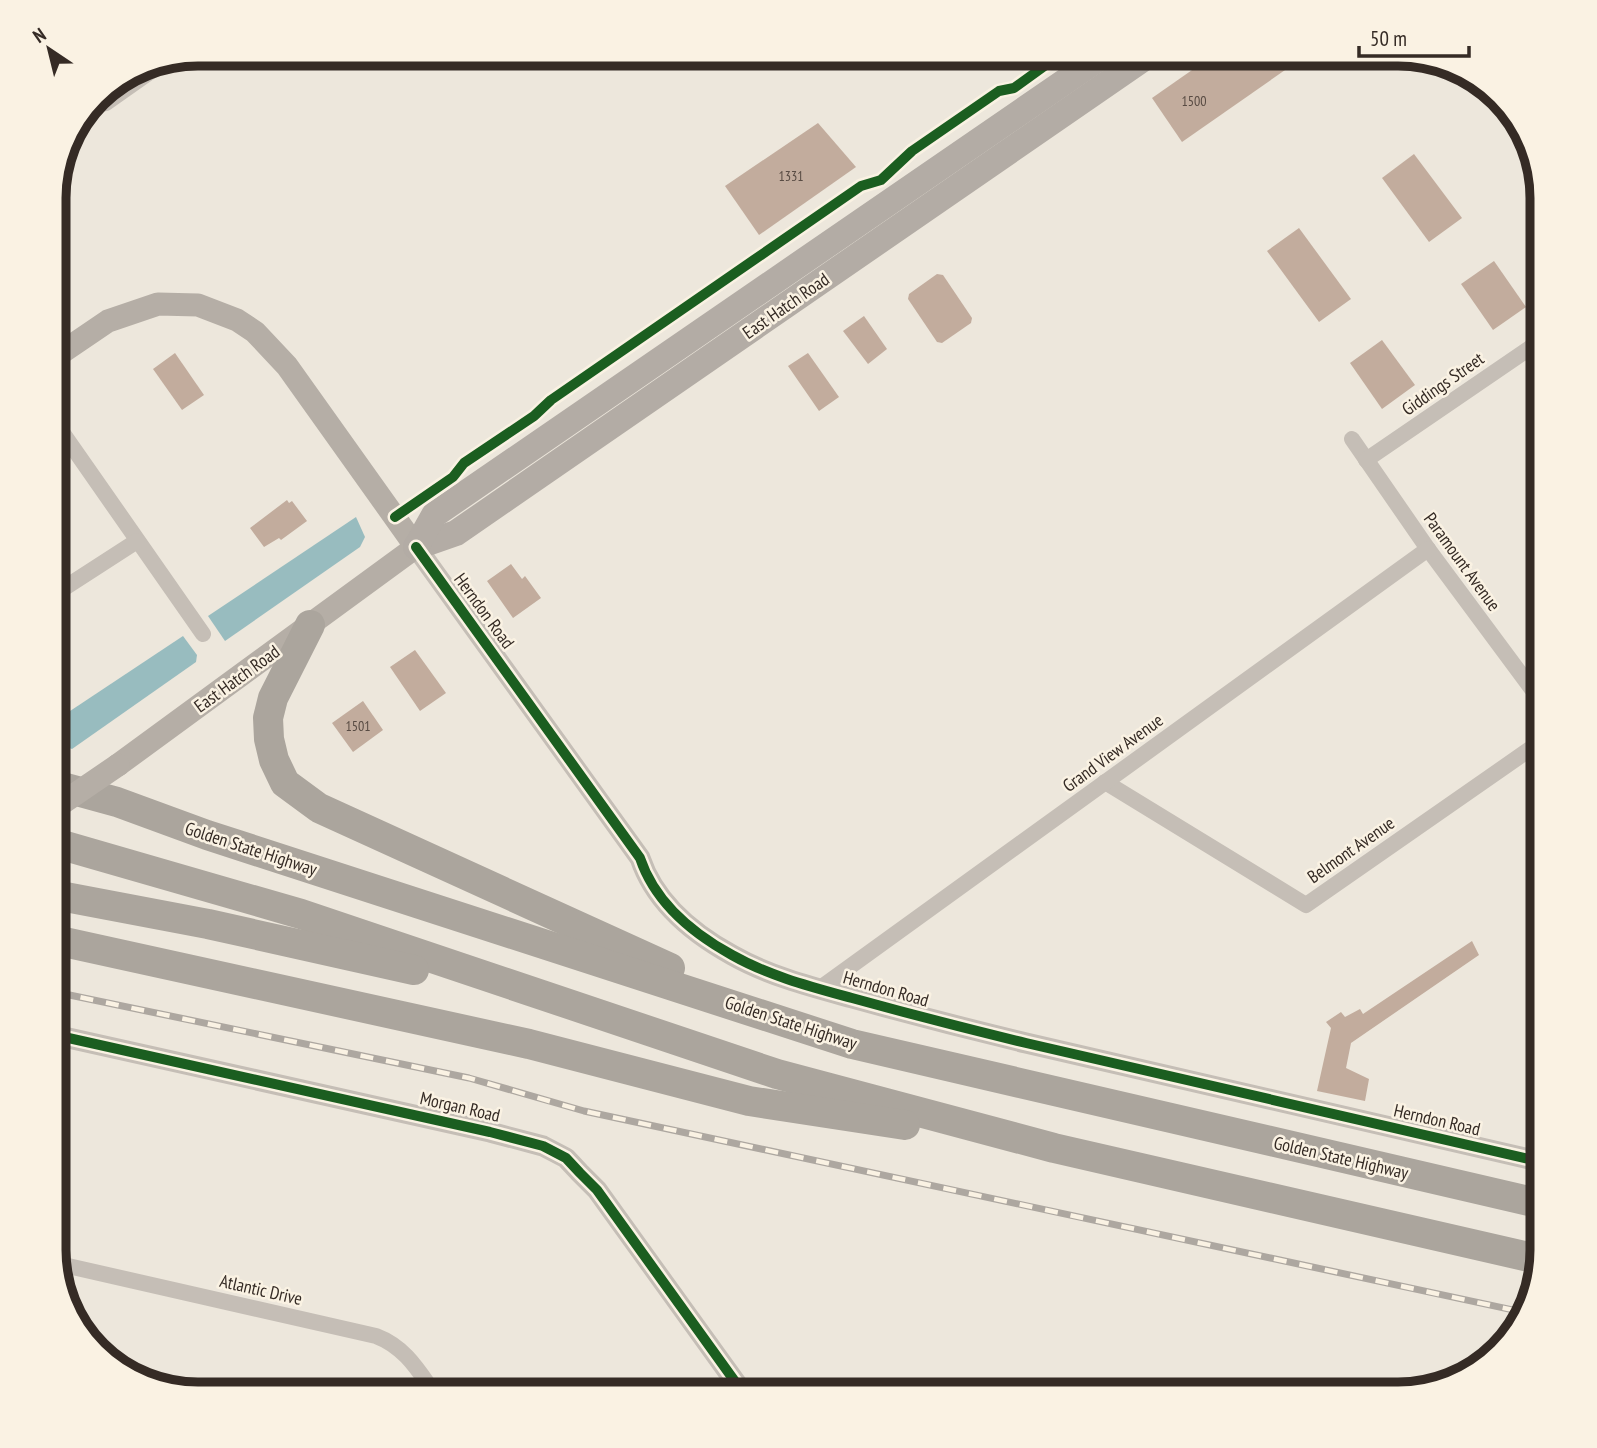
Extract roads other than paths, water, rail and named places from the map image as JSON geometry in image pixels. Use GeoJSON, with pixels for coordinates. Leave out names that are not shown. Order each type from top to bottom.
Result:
{"type":"FeatureCollection","features":[{"type":"Feature","properties":{"kind":"highway"},"geometry":{"type":"LineString","coordinates":[[310,625],[273,698],[268,718],[274,760],[285,783],[319,808],[659,962],[761,1014]]}},
{"type":"Feature","properties":{"kind":"highway"},"geometry":{"type":"LineString","coordinates":[[67,780],[117,802]]}},
{"type":"Feature","properties":{"kind":"highway","name":"Golden State Highway"},"geometry":{"type":"LineString","coordinates":[[67,788],[117,802],[207,835],[852,1044],[1530,1201]]}},
{"type":"Feature","properties":{"kind":"highway"},"geometry":{"type":"LineString","coordinates":[[67,846],[301,914],[777,1074],[1054,1148],[1530,1257]]}},
{"type":"Feature","properties":{"kind":"highway"},"geometry":{"type":"LineString","coordinates":[[67,897],[208,924],[600,1014]]}},
{"type":"Feature","properties":{"kind":"highway"},"geometry":{"type":"LineString","coordinates":[[67,943],[529,1044],[749,1101],[1054,1148]]}},
{"type":"Feature","properties":{"kind":"main road","name":"East Hatch Road"},"geometry":{"type":"LineString","coordinates":[[416,547],[434,515],[1088,66]]}},
{"type":"Feature","properties":{"kind":"main road","name":"East Hatch Road"},"geometry":{"type":"LineString","coordinates":[[67,800],[416,547],[456,533],[1133,66]]}},
{"type":"Feature","properties":{"kind":"main road","name":"Herndon Road"},"geometry":{"type":"LineString","coordinates":[[67,349],[108,321],[158,304],[198,305],[237,320],[255,332],[288,366],[416,547]]}},
{"type":"Feature","properties":{"kind":"street"},"geometry":{"type":"LineString","coordinates":[[109,101],[138,81]]}},
{"type":"Feature","properties":{"kind":"street","name":"Giddings Street"},"geometry":{"type":"LineString","coordinates":[[1366,460],[1530,347]]}},
{"type":"Feature","properties":{"kind":"street"},"geometry":{"type":"LineString","coordinates":[[67,439],[203,634]]}},
{"type":"Feature","properties":{"kind":"street","name":"Paramount Avenue"},"geometry":{"type":"LineString","coordinates":[[1352,439],[1428,549],[1530,687]]}},
{"type":"Feature","properties":{"kind":"street"},"geometry":{"type":"LineString","coordinates":[[67,586],[137,541]]}},
{"type":"Feature","properties":{"kind":"street","name":"Herndon Road"},"geometry":{"type":"LineString","coordinates":[[416,547],[640,858],[646,875],[674,913],[692,931],[733,956],[761,969],[819,989],[931,1020],[1530,1159]]}},
{"type":"Feature","properties":{"kind":"street","name":"Grand View Avenue"},"geometry":{"type":"LineString","coordinates":[[819,989],[1428,549]]}},
{"type":"Feature","properties":{"kind":"street","name":"Belmont Avenue"},"geometry":{"type":"LineString","coordinates":[[1105,782],[1306,905],[1530,749]]}},
{"type":"Feature","properties":{"kind":"street","name":"Morgan Road"},"geometry":{"type":"LineString","coordinates":[[67,1038],[491,1132],[543,1146],[566,1158],[597,1190],[735,1382]]}},
{"type":"Feature","properties":{"kind":"street","name":"Atlantic Drive"},"geometry":{"type":"LineString","coordinates":[[68,1266],[376,1336],[405,1353],[426,1382]]}},
{"type":"Feature","properties":{"kind":"water"},"geometry":{"type":"Polygon","coordinates":[[[356,517],[365,537],[360,547],[225,641],[208,616],[356,517]]]}},
{"type":"Feature","properties":{"kind":"water"},"geometry":{"type":"Polygon","coordinates":[[[183,636],[197,655],[196,662],[72,749],[67,747],[67,713],[183,636]]]}},
{"type":"Feature","properties":{"kind":"railway"},"geometry":{"type":"LineString","coordinates":[[67,994],[469,1078],[584,1111],[1515,1311]]}}]}
